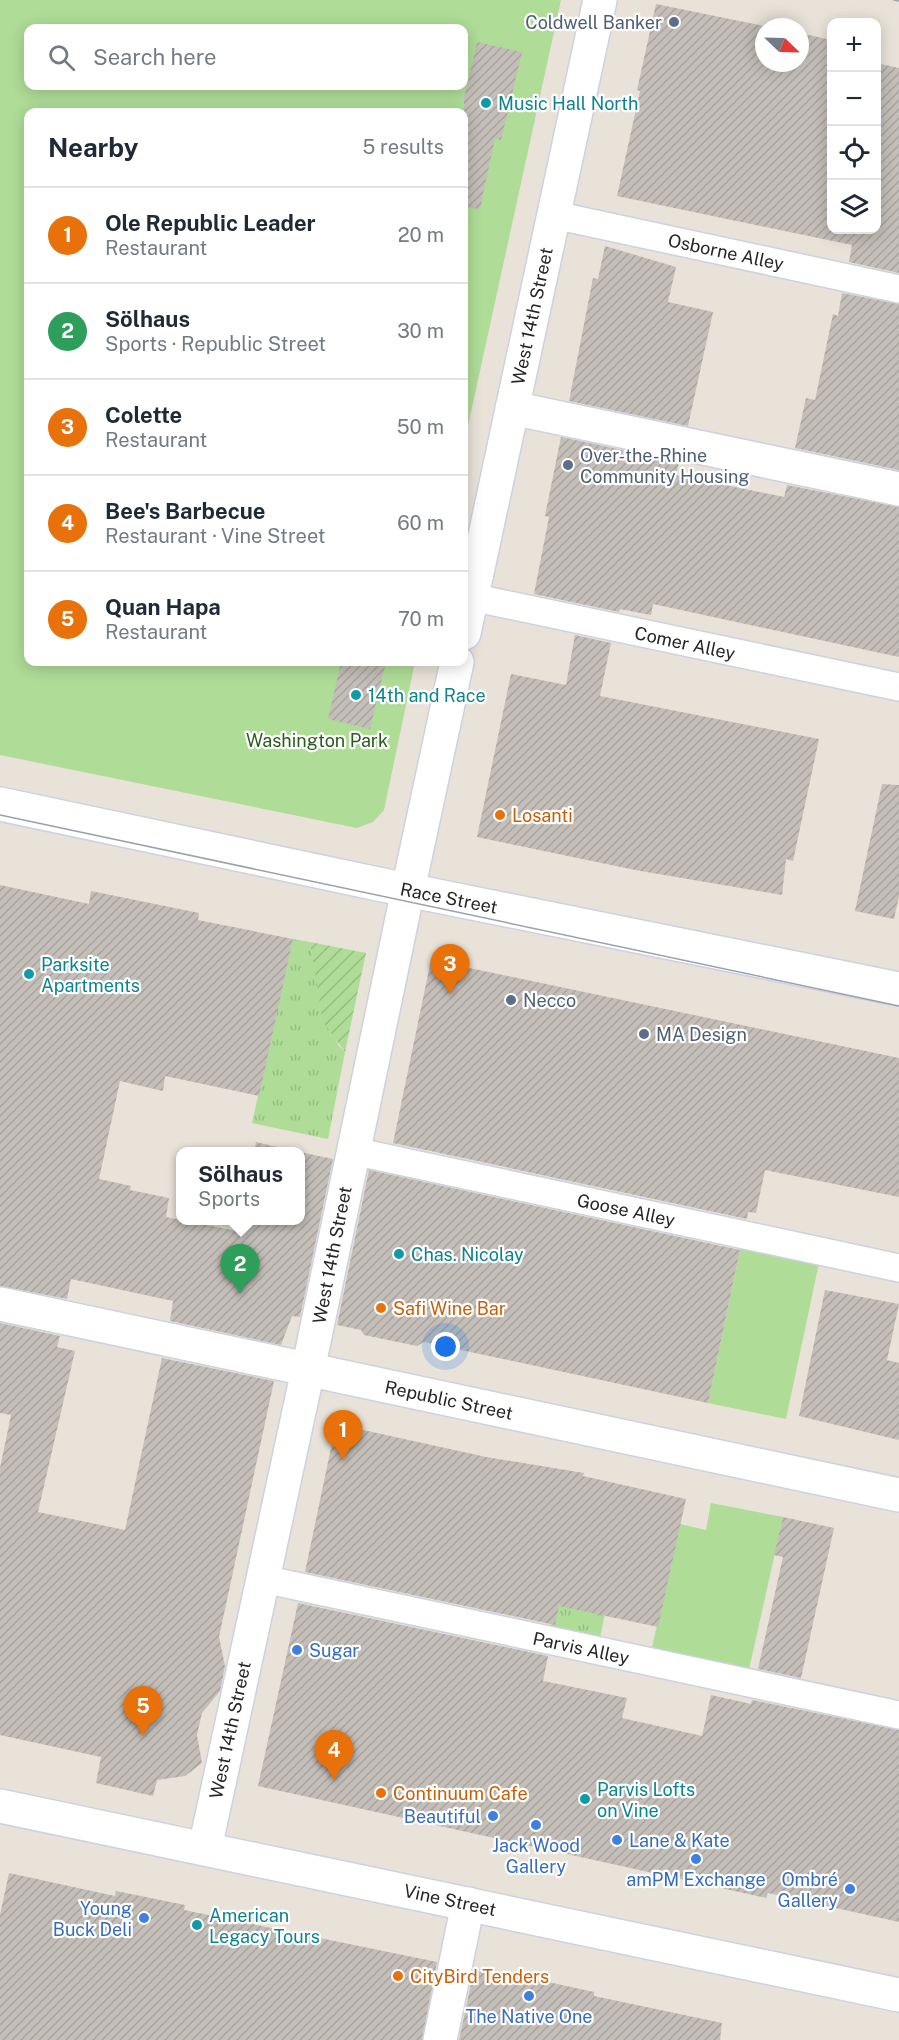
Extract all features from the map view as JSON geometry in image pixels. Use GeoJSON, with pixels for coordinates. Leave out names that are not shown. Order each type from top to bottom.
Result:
{"type":"FeatureCollection","features":[{"type":"Feature","properties":{"kind":"street","name":"West 14th Street"},"geometry":{"type":"LineString","coordinates":[[468,612],[600,0]]}},
{"type":"Feature","properties":{"kind":"street"},"geometry":{"type":"LineString","coordinates":[[512,408],[899,489]]}},
{"type":"Feature","properties":{"kind":"street","name":"West 14th Street"},"geometry":{"type":"LineString","coordinates":[[205,1848],[456,666]]}},
{"type":"Feature","properties":{"kind":"street","name":"Race Street"},"geometry":{"type":"LineString","coordinates":[[0,804],[408,890],[899,989]]}},
{"type":"Feature","properties":{"kind":"street","name":"Republic Street"},"geometry":{"type":"LineString","coordinates":[[0,1304],[899,1495]]}},
{"type":"Feature","properties":{"kind":"street","name":"Vine Street"},"geometry":{"type":"LineString","coordinates":[[0,1806],[899,1995]]}},
{"type":"Feature","properties":{"kind":"street"},"geometry":{"type":"LineString","coordinates":[[440,2040],[468,1904]]}},
{"type":"Feature","properties":{"kind":"lane","name":"Osborne Alley"},"geometry":{"type":"LineString","coordinates":[[554,215],[899,289]]}},
{"type":"Feature","properties":{"kind":"lane","name":"Comer Alley"},"geometry":{"type":"LineString","coordinates":[[471,597],[899,687]]}},
{"type":"Feature","properties":{"kind":"lane","name":"Goose Alley"},"geometry":{"type":"LineString","coordinates":[[353,1151],[899,1268]]}},
{"type":"Feature","properties":{"kind":"lane","name":"Parvis Alley"},"geometry":{"type":"LineString","coordinates":[[263,1579],[899,1716]]}},
{"type":"Feature","properties":{"kind":"green space","name":"Washington Park"},"geometry":{"type":"Polygon","coordinates":[[[0,0],[561,0],[468,426],[468,108],[24,108],[24,666],[414,666],[384,810],[373,822],[357,828],[0,755],[0,0]]]}},
{"type":"Feature","properties":{"kind":"green space"},"geometry":{"type":"Polygon","coordinates":[[[293,939],[310,942],[316,976],[338,1045],[345,1052],[328,1139],[252,1123],[293,939]]]}},
{"type":"Feature","properties":{"kind":"green space"},"geometry":{"type":"Polygon","coordinates":[[[310,942],[366,953],[345,1052],[323,1022],[310,942]]]}},
{"type":"Feature","properties":{"kind":"green space"},"geometry":{"type":"Polygon","coordinates":[[[741,1246],[819,1263],[786,1419],[708,1403],[741,1246]]]}},
{"type":"Feature","properties":{"kind":"green space"},"geometry":{"type":"Polygon","coordinates":[[[711,1503],[783,1517],[748,1674],[651,1652],[680,1524],[706,1530],[711,1503]]]}},
{"type":"Feature","properties":{"kind":"green space"},"geometry":{"type":"Polygon","coordinates":[[[565,1558],[614,1569],[599,1643],[549,1632],[565,1558]]]}},
{"type":"Feature","properties":{"kind":"building"},"geometry":{"type":"Polygon","coordinates":[[[656,4],[755,24],[755,72],[809,72],[809,35],[827,39],[827,234],[881,234],[881,64],[899,68],[899,273],[849,262],[852,245],[617,196],[640,91],[637,90],[656,4]]]}},
{"type":"Feature","properties":{"kind":"building","name":"Music Hall North"},"geometry":{"type":"Polygon","coordinates":[[[477,42],[522,52],[501,140],[495,138],[480,209],[468,208],[468,108],[464,108],[464,98],[466,90],[468,90],[477,42]]]}},
{"type":"Feature","properties":{"kind":"building"},"geometry":{"type":"Polygon","coordinates":[[[605,246],[676,267],[668,302],[713,312],[688,426],[569,401],[593,278],[598,279],[605,246]]]}},
{"type":"Feature","properties":{"kind":"building"},"geometry":{"type":"Polygon","coordinates":[[[842,293],[899,304],[899,470],[795,448],[806,398],[815,400],[833,314],[838,316],[842,293]]]}},
{"type":"Feature","properties":{"kind":"building"},"geometry":{"type":"Polygon","coordinates":[[[561,437],[679,462],[676,475],[784,497],[787,485],[899,507],[899,657],[653,604],[651,615],[620,609],[619,612],[534,594],[549,517],[545,516],[561,437]]]}},
{"type":"Feature","properties":{"kind":"building"},"geometry":{"type":"Polygon","coordinates":[[[575,635],[611,643],[600,696],[819,739],[793,861],[786,859],[782,895],[635,870],[477,837],[511,674],[566,685],[575,635]]]}},
{"type":"Feature","properties":{"kind":"building","name":"14th and Race"},"geometry":{"type":"Polygon","coordinates":[[[340,666],[385,666],[370,729],[328,719],[340,666]]]}},
{"type":"Feature","properties":{"kind":"building"},"geometry":{"type":"Polygon","coordinates":[[[882,784],[899,785],[899,896],[894,919],[855,911],[882,784]]]}},
{"type":"Feature","properties":{"kind":"building"},"geometry":{"type":"Polygon","coordinates":[[[0,885],[89,904],[91,891],[199,913],[198,920],[293,939],[259,1096],[165,1076],[163,1091],[120,1081],[99,1179],[131,1186],[130,1190],[169,1198],[166,1217],[176,1219],[176,1225],[207,1225],[237,1231],[238,1225],[305,1225],[305,1153],[333,1159],[300,1317],[292,1316],[281,1345],[170,1321],[173,1301],[71,1279],[67,1299],[0,1286],[0,885]]]}},
{"type":"Feature","properties":{"kind":"building"},"geometry":{"type":"Polygon","coordinates":[[[431,960],[899,1058],[899,1197],[765,1170],[756,1213],[748,1212],[747,1219],[393,1143],[431,960]]]}},
{"type":"Feature","properties":{"kind":"building"},"geometry":{"type":"Polygon","coordinates":[[[256,1142],[277,1147],[255,1147],[256,1142]]]}},
{"type":"Feature","properties":{"kind":"building"},"geometry":{"type":"Polygon","coordinates":[[[369,1170],[740,1250],[708,1403],[424,1342],[417,1346],[364,1335],[361,1330],[337,1325],[369,1170]]]}},
{"type":"Feature","properties":{"kind":"building"},"geometry":{"type":"Polygon","coordinates":[[[825,1290],[899,1304],[887,1360],[899,1363],[899,1440],[799,1416],[825,1290]]]}},
{"type":"Feature","properties":{"kind":"building"},"geometry":{"type":"Polygon","coordinates":[[[0,1323],[60,1336],[57,1347],[75,1351],[38,1512],[125,1530],[162,1358],[274,1381],[219,1637],[225,1666],[220,1691],[202,1713],[197,1735],[202,1763],[185,1776],[157,1780],[153,1796],[96,1783],[101,1757],[0,1735],[0,1468],[11,1415],[0,1413],[0,1323]]]}},
{"type":"Feature","properties":{"kind":"building"},"geometry":{"type":"Polygon","coordinates":[[[336,1424],[486,1457],[584,1473],[583,1476],[686,1499],[658,1627],[559,1606],[555,1625],[305,1572],[336,1424]]]}},
{"type":"Feature","properties":{"kind":"building"},"geometry":{"type":"Polygon","coordinates":[[[783,1517],[834,1528],[801,1678],[758,1669],[783,1557],[774,1555],[783,1517]]]}},
{"type":"Feature","properties":{"kind":"building"},"geometry":{"type":"Polygon","coordinates":[[[298,1603],[548,1656],[543,1681],[627,1698],[622,1718],[702,1736],[711,1695],[751,1704],[752,1700],[899,1730],[899,1922],[768,1893],[766,1898],[258,1786],[298,1603]]]}},
{"type":"Feature","properties":{"kind":"building"},"geometry":{"type":"Polygon","coordinates":[[[9,1873],[115,1896],[116,1891],[185,1905],[184,1910],[437,1962],[422,2040],[0,2040],[0,1915],[9,1873]]]}},
{"type":"Feature","properties":{"kind":"building"},"geometry":{"type":"Polygon","coordinates":[[[488,1969],[594,1992],[594,1996],[722,2023],[720,2040],[459,2040],[474,1970],[487,1973],[488,1969]]]}},
{"type":"Feature","properties":{"kind":"tram line"},"geometry":{"type":"LineString","coordinates":[[894,0],[899,1]]}},
{"type":"Feature","properties":{"kind":"tram line"},"geometry":{"type":"LineString","coordinates":[[0,815],[899,1006]]}},
{"type":"Feature","properties":{"kind":"place","name":"Coldwell Banker"},"geometry":{"type":"Point","coordinates":[674,22]}},
{"type":"Feature","properties":{"kind":"place","name":"Music Hall North"},"geometry":{"type":"Point","coordinates":[486,103]}},
{"type":"Feature","properties":{"kind":"place","name":"Over-the-Rhine Community Housing"},"geometry":{"type":"Point","coordinates":[568,465]}},
{"type":"Feature","properties":{"kind":"place","name":"14th and Race"},"geometry":{"type":"Point","coordinates":[356,695]}},
{"type":"Feature","properties":{"kind":"place","name":"Losanti"},"geometry":{"type":"Point","coordinates":[500,815]}},
{"type":"Feature","properties":{"kind":"place","name":"Parksite Apartments"},"geometry":{"type":"Point","coordinates":[29,974]}},
{"type":"Feature","properties":{"kind":"place","name":"Colette"},"geometry":{"type":"Point","coordinates":[450,994]}},
{"type":"Feature","properties":{"kind":"place","name":"Necco"},"geometry":{"type":"Point","coordinates":[511,1000]}},
{"type":"Feature","properties":{"kind":"place","name":"MA Design"},"geometry":{"type":"Point","coordinates":[644,1034]}},
{"type":"Feature","properties":{"kind":"place","name":"Chas. Nicolay"},"geometry":{"type":"Point","coordinates":[399,1254]}},
{"type":"Feature","properties":{"kind":"place","name":"Sölhaus"},"geometry":{"type":"Point","coordinates":[240,1294]}},
{"type":"Feature","properties":{"kind":"place","name":"Safi Wine Bar"},"geometry":{"type":"Point","coordinates":[381,1308]}},
{"type":"Feature","properties":{"kind":"place","name":"Ole Republic Leader"},"geometry":{"type":"Point","coordinates":[343,1460]}},
{"type":"Feature","properties":{"kind":"place","name":"Sugar"},"geometry":{"type":"Point","coordinates":[297,1650]}},
{"type":"Feature","properties":{"kind":"place","name":"Quan Hapa"},"geometry":{"type":"Point","coordinates":[143,1736]}},
{"type":"Feature","properties":{"kind":"place","name":"Bee's Barbecue"},"geometry":{"type":"Point","coordinates":[334,1780]}},
{"type":"Feature","properties":{"kind":"place","name":"Continuum Cafe"},"geometry":{"type":"Point","coordinates":[381,1793]}},
{"type":"Feature","properties":{"kind":"place","name":"Parvis Lofts on Vine"},"geometry":{"type":"Point","coordinates":[585,1799]}},
{"type":"Feature","properties":{"kind":"place","name":"Beautiful"},"geometry":{"type":"Point","coordinates":[493,1816]}},
{"type":"Feature","properties":{"kind":"place","name":"Jack Wood Gallery"},"geometry":{"type":"Point","coordinates":[536,1825]}},
{"type":"Feature","properties":{"kind":"place","name":"Lane & Kate"},"geometry":{"type":"Point","coordinates":[617,1840]}},
{"type":"Feature","properties":{"kind":"place","name":"amPM Exchange"},"geometry":{"type":"Point","coordinates":[696,1859]}},
{"type":"Feature","properties":{"kind":"place","name":"Ombré Gallery"},"geometry":{"type":"Point","coordinates":[850,1889]}},
{"type":"Feature","properties":{"kind":"place","name":"Young Buck Deli"},"geometry":{"type":"Point","coordinates":[144,1918]}},
{"type":"Feature","properties":{"kind":"place","name":"American Legacy Tours"},"geometry":{"type":"Point","coordinates":[197,1925]}},
{"type":"Feature","properties":{"kind":"place","name":"CityBird Tenders"},"geometry":{"type":"Point","coordinates":[398,1976]}},
{"type":"Feature","properties":{"kind":"place","name":"The Native One"},"geometry":{"type":"Point","coordinates":[529,1996]}}]}
